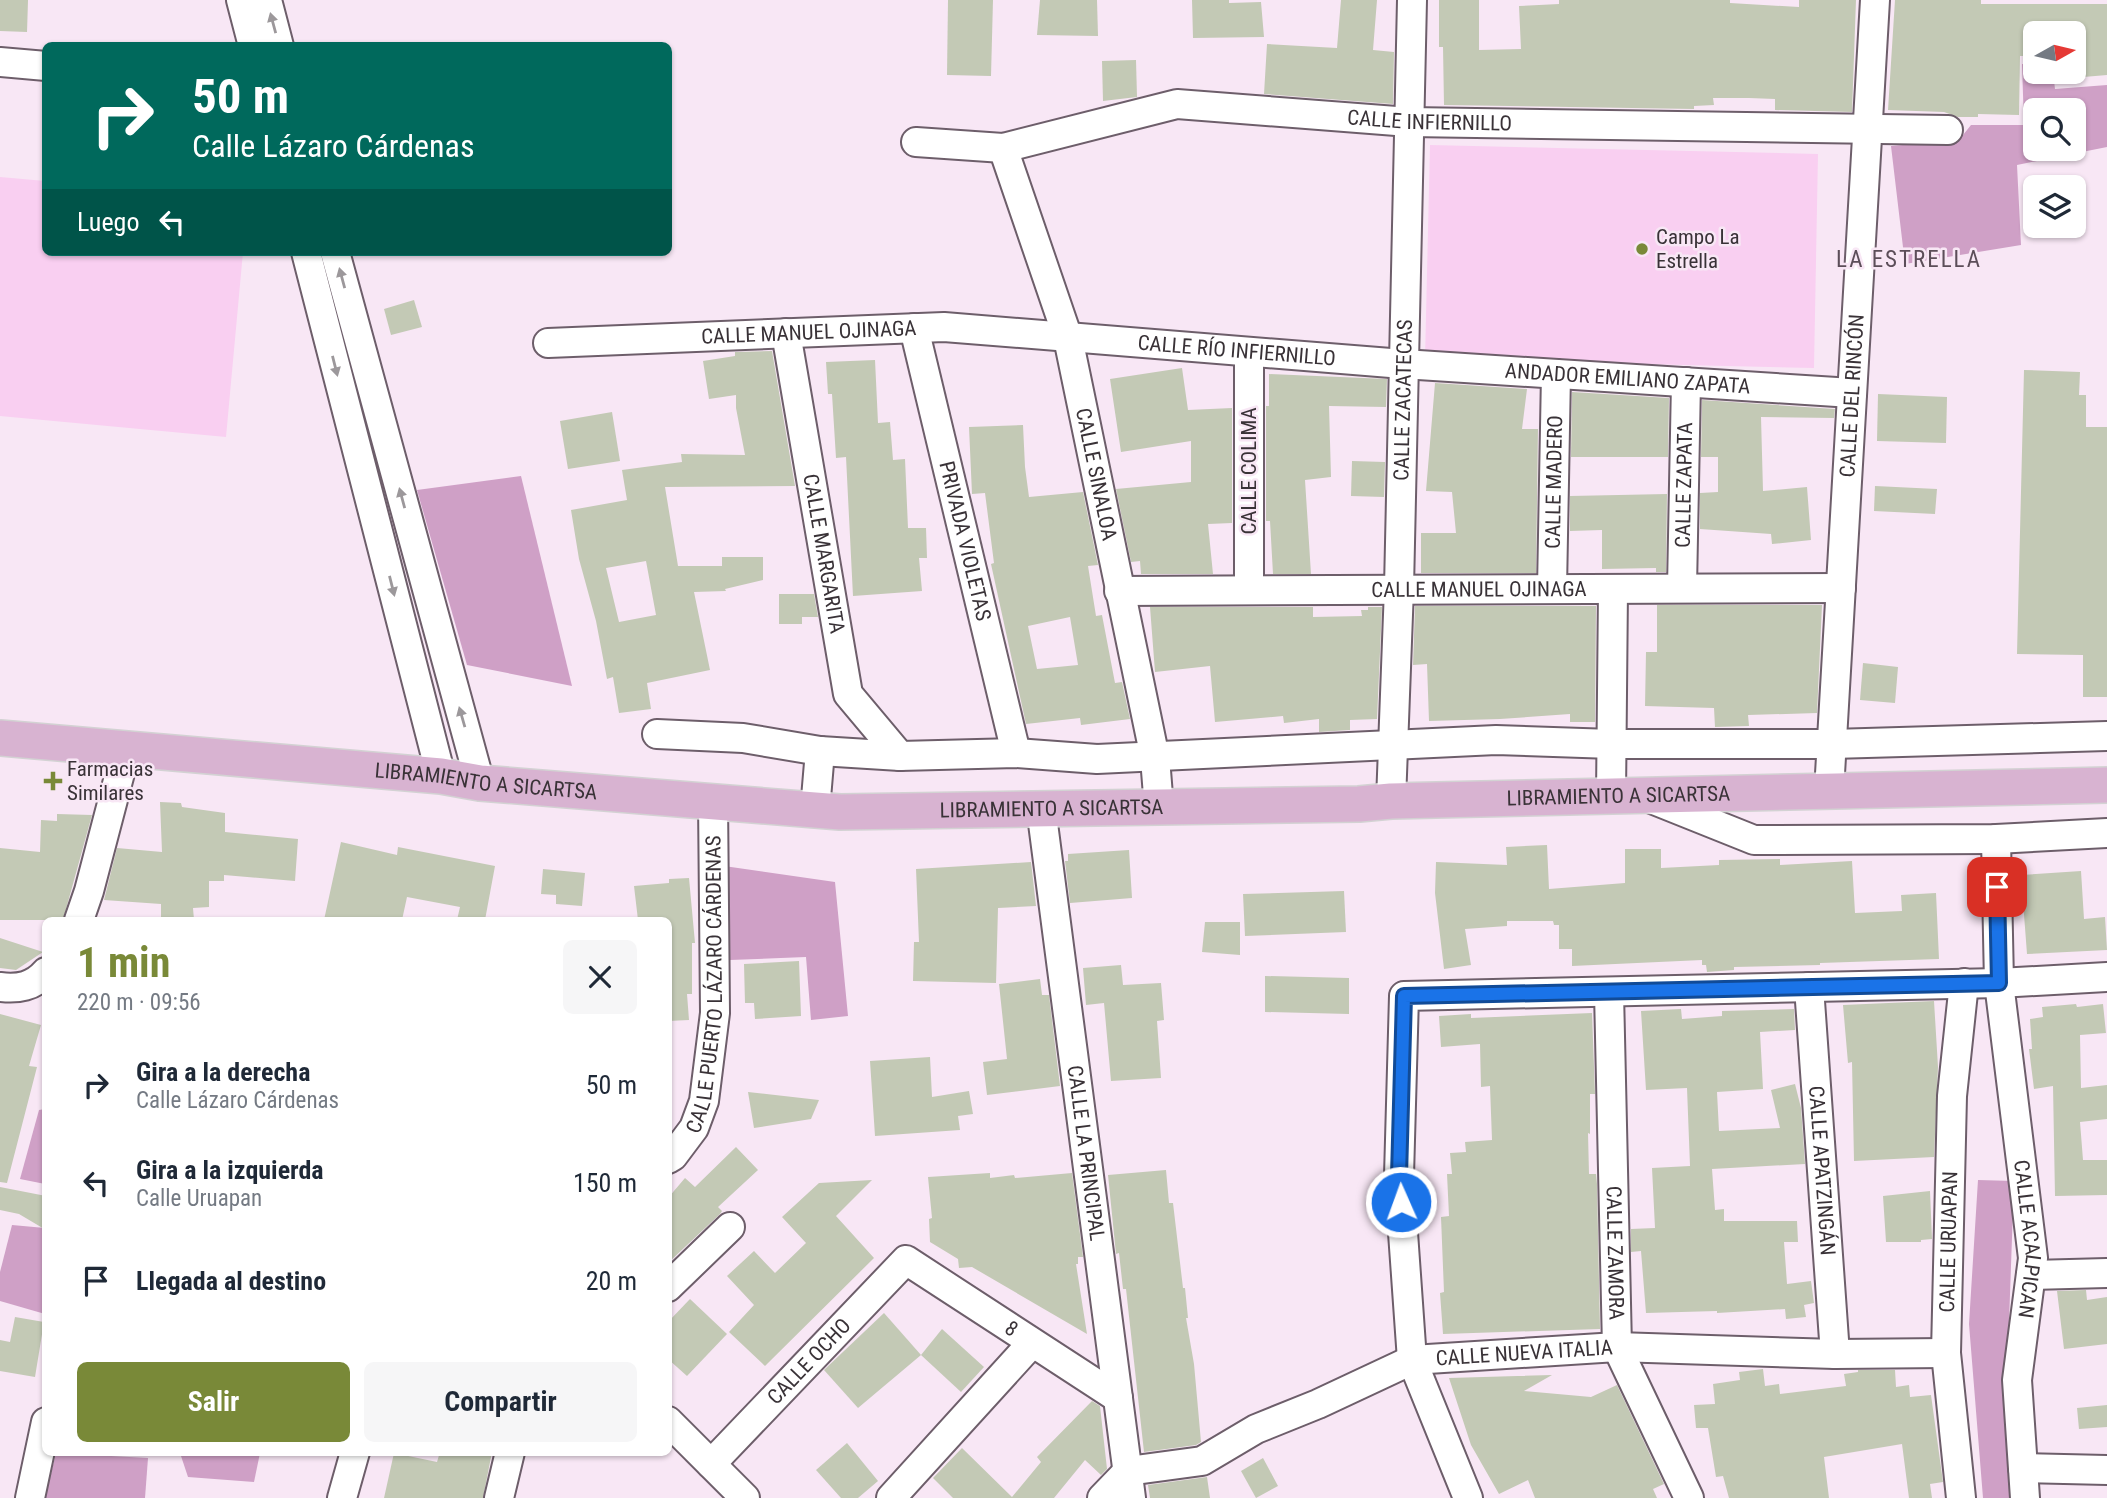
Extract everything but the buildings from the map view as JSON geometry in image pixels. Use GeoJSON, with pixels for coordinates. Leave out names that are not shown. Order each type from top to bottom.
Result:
{"type":"FeatureCollection","features":[{"type":"Feature","properties":{"kind":"main road","name":"LIBRAMIENTO A SICARTSA"},"geometry":{"type":"LineString","coordinates":[[0,738],[441,776],[480,783],[840,812],[1359,804],[1391,801],[2107,785]]}},
{"type":"Feature","properties":{"kind":"street"},"geometry":{"type":"LineString","coordinates":[[241,0],[252,42]]}},
{"type":"Feature","properties":{"kind":"street"},"geometry":{"type":"LineString","coordinates":[[267,0],[278,42]]}},
{"type":"Feature","properties":{"kind":"street","name":"CALLE ZACATECAS"},"geometry":{"type":"LineString","coordinates":[[1391,801],[1399,588],[1412,0]]}},
{"type":"Feature","properties":{"kind":"street","name":"CALLE DEL RINCÓN"},"geometry":{"type":"LineString","coordinates":[[1829,791],[1875,0]]}},
{"type":"Feature","properties":{"kind":"street"},"geometry":{"type":"LineString","coordinates":[[0,62],[42,66]]}},
{"type":"Feature","properties":{"kind":"street","name":"CALLE INFIERNILLO"},"geometry":{"type":"LineString","coordinates":[[916,142],[1003,148],[1177,104],[1409,122],[1868,131],[1948,130]]}},
{"type":"Feature","properties":{"kind":"street","name":"CALLE SINALOA"},"geometry":{"type":"LineString","coordinates":[[1003,148],[1068,338],[1155,758],[1159,808]]}},
{"type":"Feature","properties":{"kind":"street"},"geometry":{"type":"LineString","coordinates":[[307,256],[441,776]]}},
{"type":"Feature","properties":{"kind":"street"},"geometry":{"type":"LineString","coordinates":[[336,256],[480,783]]}},
{"type":"Feature","properties":{"kind":"street","name":"CALLE MANUEL OJINAGA"},"geometry":{"type":"LineString","coordinates":[[548,343],[944,327],[1068,338]]}},
{"type":"Feature","properties":{"kind":"street","name":"PRIVADA VIOLETAS"},"geometry":{"type":"LineString","coordinates":[[914,328],[1016,753]]}},
{"type":"Feature","properties":{"kind":"street","name":"CALLE MARGARITA"},"geometry":{"type":"LineString","coordinates":[[786,333],[848,694],[900,755]]}},
{"type":"Feature","properties":{"kind":"street","name":"CALLE RÍO INFIERNILLO"},"geometry":{"type":"LineString","coordinates":[[1068,338],[1403,364]]}},
{"type":"Feature","properties":{"kind":"street","name":"CALLE COLIMA"},"geometry":{"type":"LineString","coordinates":[[1249,352],[1249,590]]}},
{"type":"Feature","properties":{"kind":"street","name":"ANDADOR EMILIANO ZAPATA"},"geometry":{"type":"LineString","coordinates":[[1403,364],[1852,393]]}},
{"type":"Feature","properties":{"kind":"street","name":"CALLE MADERO"},"geometry":{"type":"LineString","coordinates":[[1552,589],[1556,374]]}},
{"type":"Feature","properties":{"kind":"street","name":"CALLE ZAPATA"},"geometry":{"type":"LineString","coordinates":[[1682,588],[1686,382]]}},
{"type":"Feature","properties":{"kind":"street","name":"CALLE MANUEL OJINAGA"},"geometry":{"type":"LineString","coordinates":[[1119,591],[1841,587]]}},
{"type":"Feature","properties":{"kind":"street"},"geometry":{"type":"LineString","coordinates":[[1613,589],[1612,744],[1627,796],[1754,840],[1996,839],[2107,833]]}},
{"type":"Feature","properties":{"kind":"street"},"geometry":{"type":"LineString","coordinates":[[657,734],[743,738],[820,751],[900,755],[1016,753],[1097,760],[1496,740],[1612,744],[1832,744],[2107,736]]}},
{"type":"Feature","properties":{"kind":"street"},"geometry":{"type":"LineString","coordinates":[[80,917],[126,750]]}},
{"type":"Feature","properties":{"kind":"street"},"geometry":{"type":"LineString","coordinates":[[815,810],[820,751]]}},
{"type":"Feature","properties":{"kind":"street","name":"CALLE PUERTO LÁZARO CÁRDENAS"},"geometry":{"type":"LineString","coordinates":[[672,1156],[694,1128],[704,1101],[715,1013],[713,800]]}},
{"type":"Feature","properties":{"kind":"street","name":"CALLE LA PRINCIPAL"},"geometry":{"type":"LineString","coordinates":[[1041,808],[1129,1485]]}},
{"type":"Feature","properties":{"kind":"street"},"geometry":{"type":"LineString","coordinates":[[1996,839],[1999,983]]}},
{"type":"Feature","properties":{"kind":"street"},"geometry":{"type":"LineString","coordinates":[[0,986],[18,989],[42,976]]}},
{"type":"Feature","properties":{"kind":"street"},"geometry":{"type":"LineString","coordinates":[[1468,1498],[1412,1360],[1399,1176],[1404,996],[1999,983],[2107,977]]}},
{"type":"Feature","properties":{"kind":"street","name":"CALLE URUAPAN"},"geometry":{"type":"LineString","coordinates":[[1961,1498],[1946,1353],[1952,1096],[1964,983]]}},
{"type":"Feature","properties":{"kind":"street","name":"CALLE ACALPICAN"},"geometry":{"type":"LineString","coordinates":[[1999,983],[2033,1258],[2017,1380],[2025,1498]]}},
{"type":"Feature","properties":{"kind":"street","name":"CALLE APATZINGÁN"},"geometry":{"type":"LineString","coordinates":[[1809,987],[1835,1354]]}},
{"type":"Feature","properties":{"kind":"street","name":"CALLE ZAMORA"},"geometry":{"type":"LineString","coordinates":[[1609,992],[1617,1347],[1689,1498]]}},
{"type":"Feature","properties":{"kind":"street"},"geometry":{"type":"LineString","coordinates":[[672,1283],[730,1227]]}},
{"type":"Feature","properties":{"kind":"street","name":"8"},"geometry":{"type":"LineString","coordinates":[[906,1260],[1118,1398]]}},
{"type":"Feature","properties":{"kind":"street","name":"CALLE OCHO"},"geometry":{"type":"LineString","coordinates":[[711,1464],[906,1260]]}},
{"type":"Feature","properties":{"kind":"street"},"geometry":{"type":"LineString","coordinates":[[2031,1275],[2107,1273]]}},
{"type":"Feature","properties":{"kind":"street"},"geometry":{"type":"LineString","coordinates":[[891,1498],[1032,1343]]}},
{"type":"Feature","properties":{"kind":"street","name":"CALLE NUEVA ITALIA"},"geometry":{"type":"LineString","coordinates":[[1129,1485],[1202,1461],[1256,1429],[1412,1360],[1617,1347],[1835,1354],[1946,1353]]}},
{"type":"Feature","properties":{"kind":"street"},"geometry":{"type":"LineString","coordinates":[[672,1425],[745,1498]]}},
{"type":"Feature","properties":{"kind":"street"},"geometry":{"type":"LineString","coordinates":[[30,1498],[42,1441]]}},
{"type":"Feature","properties":{"kind":"street"},"geometry":{"type":"LineString","coordinates":[[342,1498],[354,1456]]}},
{"type":"Feature","properties":{"kind":"street"},"geometry":{"type":"LineString","coordinates":[[505,1494],[510,1456]]}},
{"type":"Feature","properties":{"kind":"street"},"geometry":{"type":"LineString","coordinates":[[2023,1468],[2107,1471]]}},
{"type":"Feature","properties":{"kind":"street"},"geometry":{"type":"LineString","coordinates":[[1102,1498],[1129,1485]]}},
{"type":"Feature","properties":{"kind":"shaded area"},"geometry":{"type":"Polygon","coordinates":[[[2022,64],[2023,84],[2054,84],[2055,89],[2107,85],[2107,147],[2086,151],[2086,98],[2023,98],[2022,64]]]}},
{"type":"Feature","properties":{"kind":"shaded area"},"geometry":{"type":"Polygon","coordinates":[[[1971,125],[2023,125],[2023,161],[2037,161],[2017,165],[2021,245],[1905,264],[1891,146],[1959,140],[1971,125]]]}},
{"type":"Feature","properties":{"kind":"shaded area"},"geometry":{"type":"Polygon","coordinates":[[[1430,145],[1818,154],[1814,368],[1425,359],[1430,145]]]}},
{"type":"Feature","properties":{"kind":"shaded area"},"geometry":{"type":"Polygon","coordinates":[[[0,177],[42,181],[42,256],[243,256],[226,437],[0,416],[0,177]]]}},
{"type":"Feature","properties":{"kind":"shaded area"},"geometry":{"type":"Polygon","coordinates":[[[521,476],[572,686],[467,665],[417,490],[521,476]]]}},
{"type":"Feature","properties":{"kind":"shaded area"},"geometry":{"type":"Polygon","coordinates":[[[724,866],[835,882],[848,1016],[811,1020],[806,957],[730,960],[724,866]]]}},
{"type":"Feature","properties":{"kind":"shaded area"},"geometry":{"type":"Polygon","coordinates":[[[39,1110],[42,1110],[42,1183],[20,1179],[39,1110]]]}},
{"type":"Feature","properties":{"kind":"shaded area"},"geometry":{"type":"Polygon","coordinates":[[[1978,1180],[2014,1181],[2009,1323],[2019,1498],[1983,1498],[1969,1324],[1978,1180]]]}},
{"type":"Feature","properties":{"kind":"shaded area"},"geometry":{"type":"Polygon","coordinates":[[[12,1225],[42,1228],[42,1313],[0,1301],[0,1272],[12,1225]]]}},
{"type":"Feature","properties":{"kind":"shaded area"},"geometry":{"type":"Polygon","coordinates":[[[55,1456],[148,1458],[145,1498],[45,1498],[55,1456]]]}},
{"type":"Feature","properties":{"kind":"shaded area"},"geometry":{"type":"Polygon","coordinates":[[[181,1456],[259,1456],[254,1482],[188,1477],[181,1456]]]}},
{"type":"Feature","properties":{"kind":"place","name":"Campo La Estrella"},"geometry":{"type":"Point","coordinates":[1642,249]}},
{"type":"Feature","properties":{"kind":"place","name":"Farmacias Similares"},"geometry":{"type":"Point","coordinates":[53,781]}},
{"type":"Feature","properties":{"kind":"district","name":"LA ESTRELLA"},"geometry":{"type":"Point","coordinates":[1909,259]}},
{"type":"Feature","properties":{"kind":"route"},"geometry":{"type":"LineString","coordinates":[[1401,1202],[1399,1176],[1404,996],[1999,983],[1997,887]]}}]}
